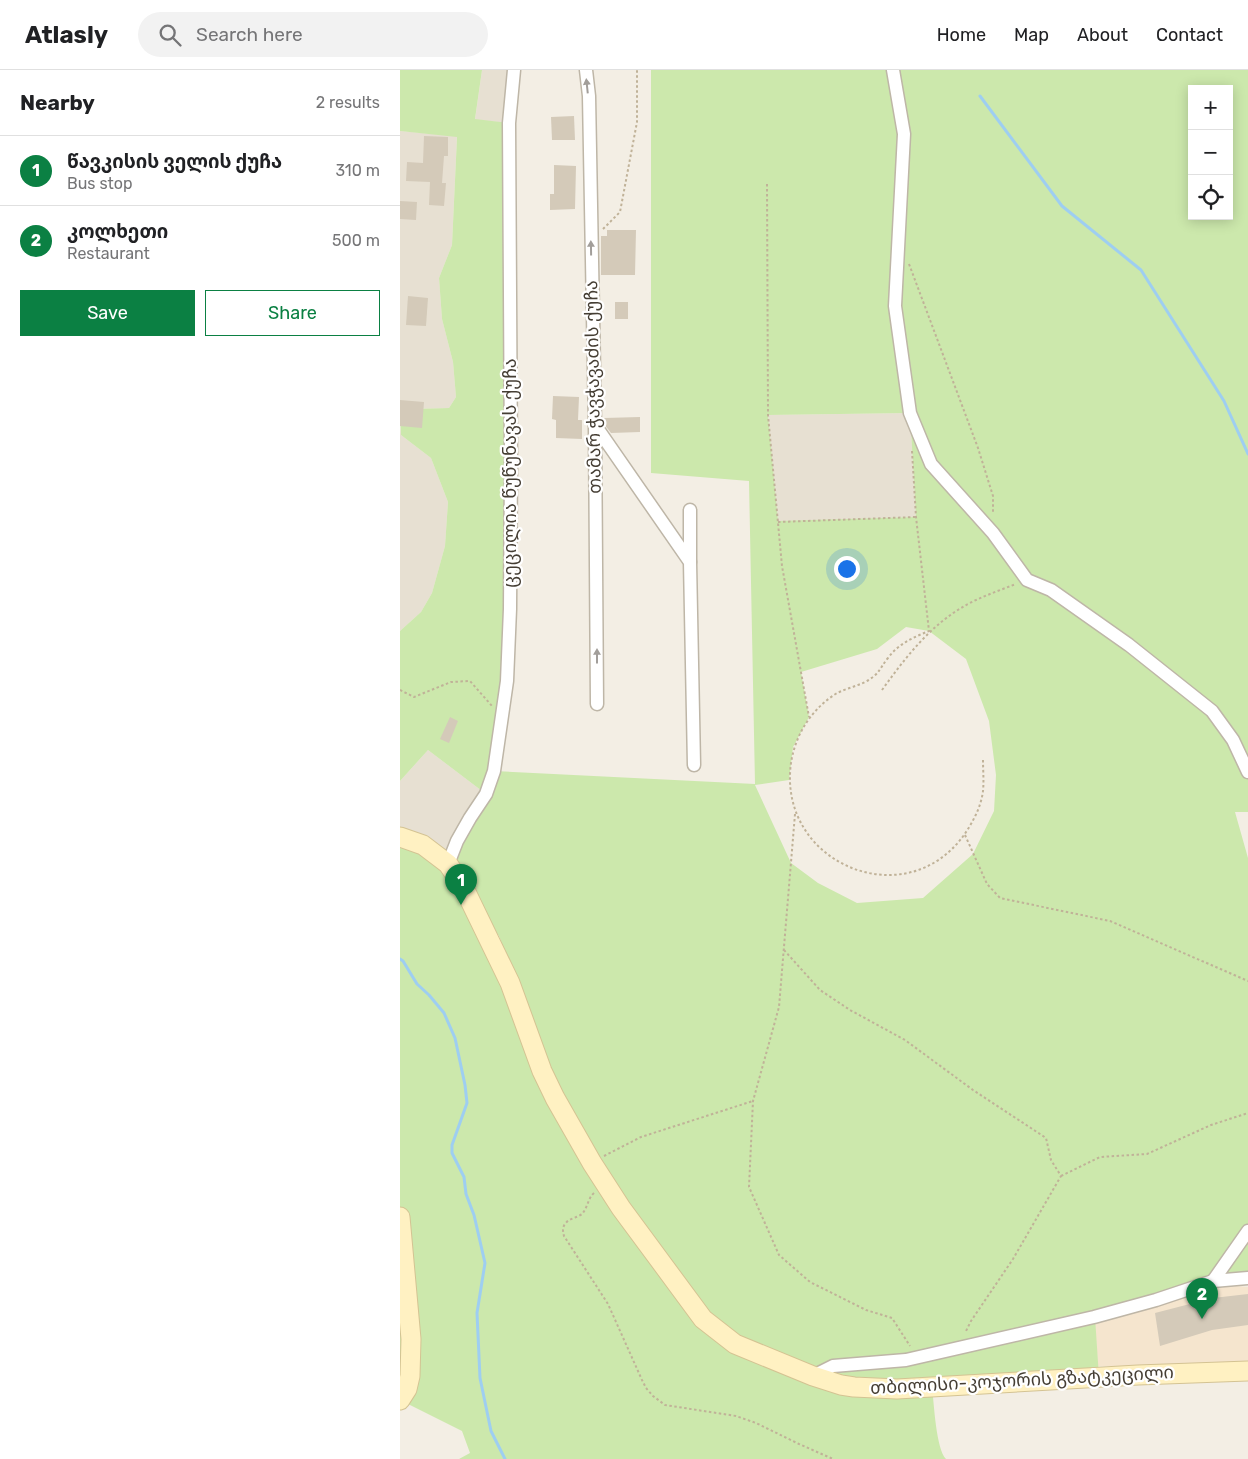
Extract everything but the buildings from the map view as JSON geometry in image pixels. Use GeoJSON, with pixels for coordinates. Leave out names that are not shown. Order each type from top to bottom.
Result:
{"type":"FeatureCollection","features":[{"type":"Feature","properties":{"kind":"main road","name":"თბილისი-კოჯორის გზატკეცილი"},"geometry":{"type":"LineString","coordinates":[[400,837],[423,845],[448,864],[464,888],[510,983],[542,1071],[555,1098],[592,1162],[621,1208],[703,1320],[735,1344],[813,1376],[854,1387],[897,1389],[1248,1370]]}},
{"type":"Feature","properties":{"kind":"main road"},"geometry":{"type":"LineString","coordinates":[[400,1217],[411,1339],[408,1388],[400,1400]]}},
{"type":"Feature","properties":{"kind":"street","name":"ცეცილია წუწუნავას ქუჩა"},"geometry":{"type":"LineString","coordinates":[[448,864],[457,841],[486,794],[494,771],[507,681],[510,609],[509,123],[514,70]]}},
{"type":"Feature","properties":{"kind":"street","name":"თამარ ჭავჭავაძის ქუჩა"},"geometry":{"type":"LineString","coordinates":[[586,70],[595,425],[597,704]]}},
{"type":"Feature","properties":{"kind":"street"},"geometry":{"type":"LineString","coordinates":[[893,70],[904,134],[895,306],[910,413],[931,464],[992,533],[1027,580],[1052,590],[1129,645],[1212,711],[1233,740],[1248,772]]}},
{"type":"Feature","properties":{"kind":"street"},"geometry":{"type":"LineString","coordinates":[[595,425],[690,562]]}},
{"type":"Feature","properties":{"kind":"street"},"geometry":{"type":"LineString","coordinates":[[690,510],[694,765]]}},
{"type":"Feature","properties":{"kind":"street"},"geometry":{"type":"LineString","coordinates":[[1213,1281],[1248,1231]]}},
{"type":"Feature","properties":{"kind":"street"},"geometry":{"type":"LineString","coordinates":[[813,1376],[833,1366],[906,1360],[1094,1317],[1156,1300],[1213,1281],[1248,1278]]}},
{"type":"Feature","properties":{"kind":"path"},"geometry":{"type":"LineString","coordinates":[[590,242],[620,212],[637,122],[637,70]]}},
{"type":"Feature","properties":{"kind":"path"},"geometry":{"type":"LineString","coordinates":[[767,184],[768,415],[782,566],[809,717]]}},
{"type":"Feature","properties":{"kind":"path"},"geometry":{"type":"LineString","coordinates":[[909,263],[994,496],[992,533]]}},
{"type":"Feature","properties":{"kind":"path"},"geometry":{"type":"LineString","coordinates":[[912,451],[916,517],[929,631]]}},
{"type":"Feature","properties":{"kind":"path"},"geometry":{"type":"LineString","coordinates":[[778,522],[916,517]]}},
{"type":"Feature","properties":{"kind":"path"},"geometry":{"type":"LineString","coordinates":[[882,690],[905,657],[929,631],[975,600],[1027,580]]}},
{"type":"Feature","properties":{"kind":"path"},"geometry":{"type":"LineString","coordinates":[[906,1360],[910,1346],[892,1318],[866,1310],[810,1282],[779,1255],[750,1188],[753,1100],[778,1008],[784,950],[795,813],[789,780],[793,747],[809,717],[834,694],[865,682],[880,672],[888,657],[898,648],[913,637],[929,631]]}},
{"type":"Feature","properties":{"kind":"path"},"geometry":{"type":"LineString","coordinates":[[400,690],[414,697],[451,682],[470,681],[501,716]]}},
{"type":"Feature","properties":{"kind":"path"},"geometry":{"type":"LineString","coordinates":[[795,813],[813,842],[839,863],[869,874],[900,875],[930,865],[955,847],[974,822],[983,792],[982,760]]}},
{"type":"Feature","properties":{"kind":"path"},"geometry":{"type":"LineString","coordinates":[[964,834],[987,884],[1000,898],[1110,921],[1248,981]]}},
{"type":"Feature","properties":{"kind":"path"},"geometry":{"type":"LineString","coordinates":[[784,950],[820,990],[850,1010],[905,1040],[973,1090],[1046,1138],[1051,1160],[1061,1176]]}},
{"type":"Feature","properties":{"kind":"path"},"geometry":{"type":"LineString","coordinates":[[592,1162],[641,1137],[753,1100]]}},
{"type":"Feature","properties":{"kind":"path"},"geometry":{"type":"LineString","coordinates":[[958,1348],[971,1321],[1013,1259],[1061,1176],[1100,1157],[1147,1154],[1211,1125],[1248,1113]]}},
{"type":"Feature","properties":{"kind":"path"},"geometry":{"type":"LineString","coordinates":[[606,1183],[591,1195],[581,1215],[569,1220],[565,1224],[563,1229],[564,1236],[608,1304],[646,1388],[666,1405],[736,1416],[756,1423],[833,1459]]}},
{"type":"Feature","properties":{"kind":"shaded area"},"geometry":{"type":"Polygon","coordinates":[[[482,70],[514,70],[509,123],[475,120],[482,70]]]}},
{"type":"Feature","properties":{"kind":"shaded area"},"geometry":{"type":"Polygon","coordinates":[[[400,131],[457,136],[452,245],[439,278],[442,319],[453,362],[456,397],[449,408],[413,409],[400,415],[400,131]]]}},
{"type":"Feature","properties":{"kind":"shaded area"},"geometry":{"type":"Polygon","coordinates":[[[910,413],[916,517],[778,522],[768,415],[910,413]]]}},
{"type":"Feature","properties":{"kind":"shaded area"},"geometry":{"type":"Polygon","coordinates":[[[400,428],[401,435],[431,458],[448,502],[445,546],[432,593],[421,612],[400,631],[400,428]]]}},
{"type":"Feature","properties":{"kind":"shaded area"},"geometry":{"type":"Polygon","coordinates":[[[428,750],[486,794],[450,866],[400,837],[400,781],[428,750]]]}},
{"type":"Feature","properties":{"kind":"shaded area"},"geometry":{"type":"Polygon","coordinates":[[[1218,1284],[1248,1287],[1248,1366],[1098,1366],[1095,1324],[1218,1284]]]}},
{"type":"Feature","properties":{"kind":"green space"},"geometry":{"type":"Polygon","coordinates":[[[400,70],[482,70],[475,119],[509,123],[510,609],[494,771],[755,784],[749,481],[651,473],[651,70],[1248,70],[1248,812],[1235,812],[1248,858],[1248,1278],[1095,1317],[1099,1377],[932,1387],[938,1436],[946,1459],[459,1459],[470,1453],[462,1431],[400,1400],[400,837],[448,864],[486,794],[428,750],[400,781],[400,631],[421,612],[432,593],[445,546],[448,502],[431,458],[401,435],[400,415],[413,409],[449,408],[456,397],[453,362],[442,319],[439,278],[452,245],[457,137],[400,131],[400,70]],[[910,413],[768,415],[778,521],[916,517],[910,413]],[[906,627],[877,649],[801,672],[809,717],[793,747],[789,780],[755,785],[791,863],[818,883],[857,903],[923,898],[973,854],[994,811],[996,775],[989,721],[966,659],[929,631],[906,627]],[[463,887],[547,1061],[499,936],[463,887]]]}},
{"type":"Feature","properties":{"kind":"waterway"},"geometry":{"type":"LineString","coordinates":[[980,96],[1062,206],[1141,270],[1224,401],[1248,454]]}},
{"type":"Feature","properties":{"kind":"waterway"},"geometry":{"type":"LineString","coordinates":[[400,959],[417,984],[444,1013],[455,1038],[465,1085],[467,1103],[452,1145],[452,1153],[464,1177],[466,1194],[474,1215],[485,1263],[477,1313],[480,1378],[491,1431],[505,1459]]}},
{"type":"Feature","properties":{"kind":"place","name":"წავკისის ველის ქუჩა"},"geometry":{"type":"Point","coordinates":[461,905]}},
{"type":"Feature","properties":{"kind":"place","name":"კოლხეთი"},"geometry":{"type":"Point","coordinates":[1202,1319]}}]}
